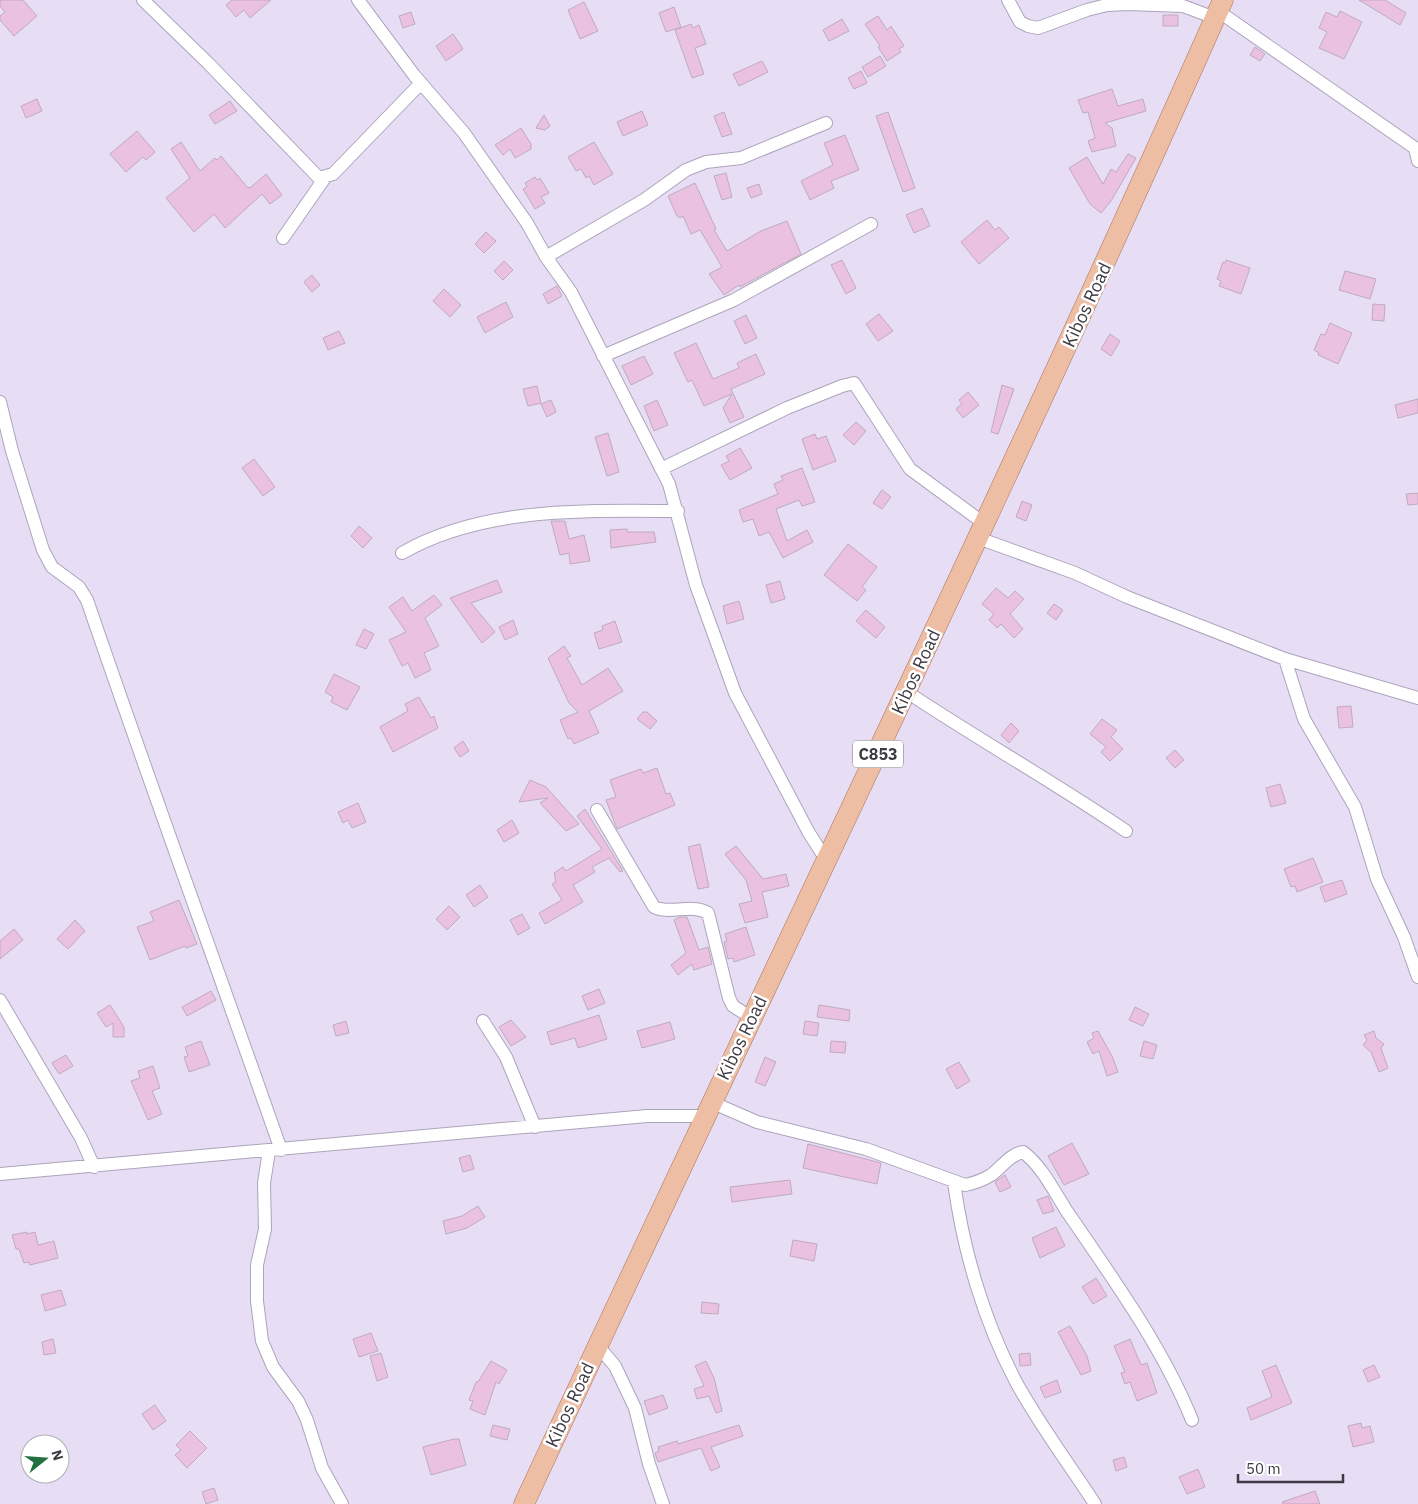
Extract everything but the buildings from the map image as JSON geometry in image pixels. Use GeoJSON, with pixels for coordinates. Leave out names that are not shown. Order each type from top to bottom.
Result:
{"type":"FeatureCollection","features":[{"type":"Feature","properties":{"kind":"main road","name":"Kibos Road"},"geometry":{"type":"LineString","coordinates":[[524,1504],[708,1109],[982,531],[1108,258],[1219,10]]}},
{"type":"Feature","properties":{"kind":"street"},"geometry":{"type":"LineString","coordinates":[[142,0],[208,62],[315,176],[324,179]]}},
{"type":"Feature","properties":{"kind":"street"},"geometry":{"type":"LineString","coordinates":[[358,0],[421,83],[464,133],[527,223],[546,257],[570,292],[669,484],[678,511],[696,585],[735,693],[804,825],[827,861]]}},
{"type":"Feature","properties":{"kind":"street"},"geometry":{"type":"LineString","coordinates":[[1008,0],[1020,22],[1038,28],[1087,10],[1107,6],[1128,4],[1176,5],[1219,10],[1416,147],[1418,161]]}},
{"type":"Feature","properties":{"kind":"street"},"geometry":{"type":"LineString","coordinates":[[283,238],[324,179],[334,174],[421,83]]}},
{"type":"Feature","properties":{"kind":"street"},"geometry":{"type":"LineString","coordinates":[[546,257],[644,200],[686,170],[706,162],[741,158],[826,123]]}},
{"type":"Feature","properties":{"kind":"street"},"geometry":{"type":"LineString","coordinates":[[603,356],[734,300],[871,224]]}},
{"type":"Feature","properties":{"kind":"street"},"geometry":{"type":"LineString","coordinates":[[661,469],[787,408],[842,386],[854,384],[910,469],[982,531],[1127,597],[1285,659],[1418,698]]}},
{"type":"Feature","properties":{"kind":"street"},"geometry":{"type":"LineString","coordinates":[[0,402],[12,451],[43,550],[52,567],[79,587],[87,600],[158,808],[216,963],[275,1151],[264,1183],[265,1229],[257,1265],[257,1302],[262,1341],[273,1367],[298,1401],[307,1420],[322,1468],[342,1504]]}},
{"type":"Feature","properties":{"kind":"street"},"geometry":{"type":"LineString","coordinates":[[402,553],[426,539],[474,524],[552,512],[678,511]]}},
{"type":"Feature","properties":{"kind":"street"},"geometry":{"type":"LineString","coordinates":[[1285,659],[1304,720],[1355,807],[1377,879],[1404,938],[1418,977]]}},
{"type":"Feature","properties":{"kind":"street"},"geometry":{"type":"LineString","coordinates":[[906,692],[977,738],[1066,790],[1126,832]]}},
{"type":"Feature","properties":{"kind":"street"},"geometry":{"type":"LineString","coordinates":[[597,810],[654,907],[663,910],[691,908],[708,913],[729,998],[733,1006],[752,1018]]}},
{"type":"Feature","properties":{"kind":"street"},"geometry":{"type":"LineString","coordinates":[[0,1000],[81,1138],[94,1166]]}},
{"type":"Feature","properties":{"kind":"street"},"geometry":{"type":"LineString","coordinates":[[484,1021],[506,1057],[536,1127]]}},
{"type":"Feature","properties":{"kind":"street"},"geometry":{"type":"LineString","coordinates":[[0,1174],[275,1151],[708,1109],[866,1149],[965,1185],[977,1182],[991,1175],[1017,1153],[1023,1152],[1029,1156],[1108,1271],[1166,1366],[1182,1395],[1192,1420]]}},
{"type":"Feature","properties":{"kind":"street"},"geometry":{"type":"LineString","coordinates":[[954,1182],[959,1222],[991,1324],[1016,1381],[1095,1504]]}},
{"type":"Feature","properties":{"kind":"street"},"geometry":{"type":"LineString","coordinates":[[598,1346],[615,1366],[635,1408],[649,1464],[663,1504]]}}]}
